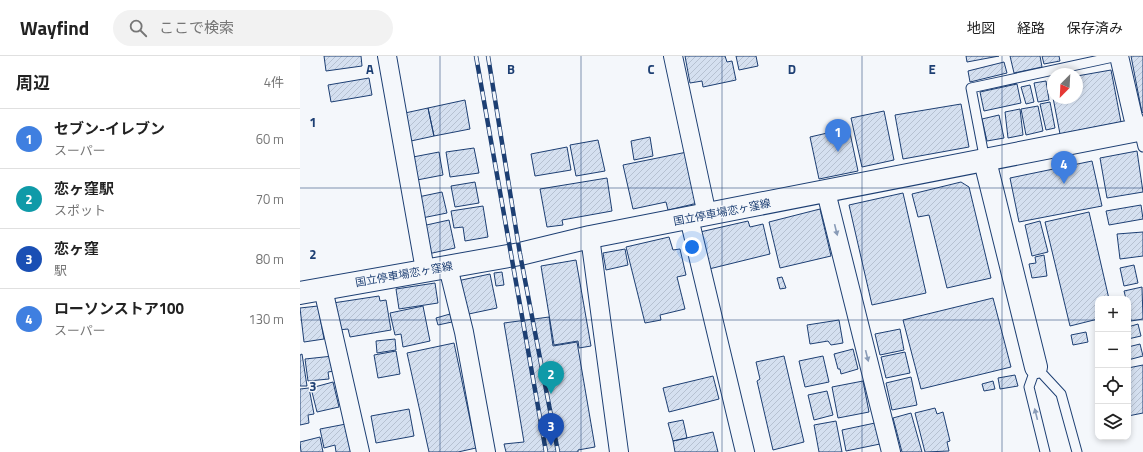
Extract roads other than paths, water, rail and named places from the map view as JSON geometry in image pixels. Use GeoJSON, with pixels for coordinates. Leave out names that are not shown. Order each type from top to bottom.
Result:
{"type":"FeatureCollection","features":[{"type":"Feature","properties":{"kind":"main road","name":"国立停車場恋ヶ窪線"},"geometry":{"type":"LineString","coordinates":[[300,292],[520,254],[590,237],[985,161],[1142,136]]}},
{"type":"Feature","properties":{"kind":"main road"},"geometry":{"type":"LineString","coordinates":[[985,161],[1036,367]]}},
{"type":"Feature","properties":{"kind":"street"},"geometry":{"type":"LineString","coordinates":[[387,56],[425,270]]}},
{"type":"Feature","properties":{"kind":"street"},"geometry":{"type":"LineString","coordinates":[[673,56],[698,216],[745,452]]}},
{"type":"Feature","properties":{"kind":"street"},"geometry":{"type":"LineString","coordinates":[[1119,56],[1133,117],[1142,136]]}},
{"type":"Feature","properties":{"kind":"street"},"geometry":{"type":"LineString","coordinates":[[826,192],[891,452]]}},
{"type":"Feature","properties":{"kind":"street"},"geometry":{"type":"LineString","coordinates":[[590,237],[619,452]]}},
{"type":"Feature","properties":{"kind":"street"},"geometry":{"type":"LineString","coordinates":[[448,266],[464,332],[486,452]]}},
{"type":"Feature","properties":{"kind":"street"},"geometry":{"type":"LineString","coordinates":[[323,289],[360,452]]}},
{"type":"Feature","properties":{"kind":"lane"},"geometry":{"type":"LineString","coordinates":[[985,161],[971,88],[1119,56]]}},
{"type":"Feature","properties":{"kind":"lane"},"geometry":{"type":"LineString","coordinates":[[1045,452],[1029,387],[1036,367],[1061,394],[1077,452]]}},
{"type":"Feature","properties":{"kind":"railway"},"geometry":{"type":"LineString","coordinates":[[476,56],[546,452]]}},
{"type":"Feature","properties":{"kind":"railway"},"geometry":{"type":"LineString","coordinates":[[488,56],[520,254],[558,452]]}},
{"type":"Feature","properties":{"kind":"place","name":"セブン-イレブン"},"geometry":{"type":"Point","coordinates":[838,152]}},
{"type":"Feature","properties":{"kind":"place","name":"ローソンストア100"},"geometry":{"type":"Point","coordinates":[1064,184]}},
{"type":"Feature","properties":{"kind":"place","name":"恋ヶ窪駅"},"geometry":{"type":"Point","coordinates":[551,394]}},
{"type":"Feature","properties":{"kind":"place","name":"恋ヶ窪"},"geometry":{"type":"Point","coordinates":[551,446]}}]}
